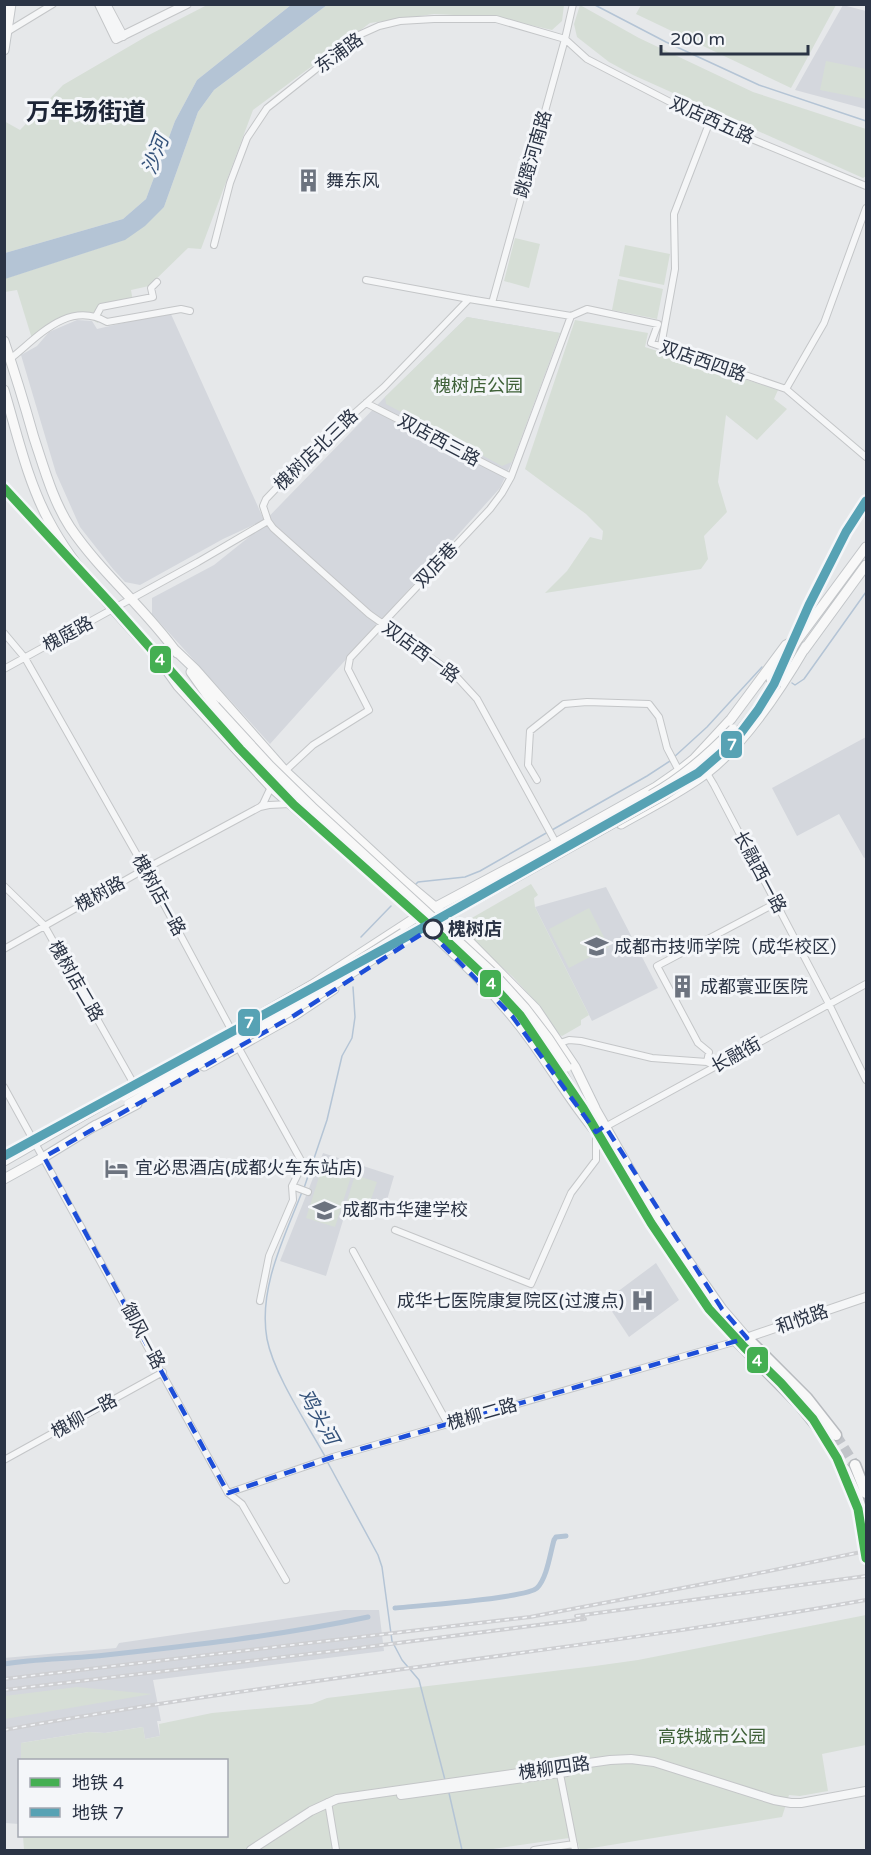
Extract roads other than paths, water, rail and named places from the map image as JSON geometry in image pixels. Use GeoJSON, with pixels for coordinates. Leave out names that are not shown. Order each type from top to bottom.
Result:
{"type":"FeatureCollection","features":[{"type":"Feature","properties":{"kind":"highway"},"geometry":{"type":"LineString","coordinates":[[742,1340],[832,1437]]}},
{"type":"Feature","properties":{"kind":"highway"},"geometry":{"type":"LineString","coordinates":[[866,1526],[850,1468],[867,1493]]}},
{"type":"Feature","properties":{"kind":"main road"},"geometry":{"type":"LineString","coordinates":[[4,50],[11,4]]}},
{"type":"Feature","properties":{"kind":"main road"},"geometry":{"type":"LineString","coordinates":[[4,341],[44,467],[56,500],[70,526],[116,584],[285,771],[435,907],[536,1010],[575,1067],[595,1108],[637,1182],[742,1340]]}},
{"type":"Feature","properties":{"kind":"main road"},"geometry":{"type":"LineString","coordinates":[[4,390],[36,494],[62,544],[79,567],[158,658],[213,710],[308,814],[496,986],[595,1108]]}},
{"type":"Feature","properties":{"kind":"main road"},"geometry":{"type":"LineString","coordinates":[[81,1116],[126,1100],[303,1004],[396,944],[662,796],[688,779],[743,727],[774,681],[798,639],[867,547]]}},
{"type":"Feature","properties":{"kind":"main road"},"geometry":{"type":"LineString","coordinates":[[774,681],[806,646],[867,565]]}},
{"type":"Feature","properties":{"kind":"main road"},"geometry":{"type":"LineString","coordinates":[[4,1161],[312,985],[415,918],[554,839],[656,787],[694,759],[731,719],[786,645],[798,639]]}},
{"type":"Feature","properties":{"kind":"main road"},"geometry":{"type":"LineString","coordinates":[[4,1179],[321,999],[345,981],[428,930],[656,804],[707,773],[738,744],[790,674],[806,646]]}},
{"type":"Feature","properties":{"kind":"main road"},"geometry":{"type":"LineString","coordinates":[[174,649],[213,710]]}},
{"type":"Feature","properties":{"kind":"main road"},"geometry":{"type":"LineString","coordinates":[[158,658],[178,686],[270,787],[476,975],[530,1038],[580,1113],[596,1132]]}},
{"type":"Feature","properties":{"kind":"main road"},"geometry":{"type":"LineString","coordinates":[[564,1069],[596,1132],[668,1247],[742,1340]]}},
{"type":"Feature","properties":{"kind":"main road"},"geometry":{"type":"LineString","coordinates":[[91,1128],[126,1100]]}},
{"type":"Feature","properties":{"kind":"street"},"geometry":{"type":"LineString","coordinates":[[6,31],[53,4]]}},
{"type":"Feature","properties":{"kind":"street"},"geometry":{"type":"LineString","coordinates":[[99,4],[120,37]]}},
{"type":"Feature","properties":{"kind":"street"},"geometry":{"type":"LineString","coordinates":[[106,4],[120,37]]}},
{"type":"Feature","properties":{"kind":"street"},"geometry":{"type":"LineString","coordinates":[[120,37],[187,4]]}},
{"type":"Feature","properties":{"kind":"street","name":"跳蹬河南路"},"geometry":{"type":"LineString","coordinates":[[492,303],[572,7]]}},
{"type":"Feature","properties":{"kind":"street","name":"东浦路"},"geometry":{"type":"LineString","coordinates":[[214,244],[230,183],[247,138],[267,108],[359,35],[379,26],[400,21],[495,19],[565,39]]}},
{"type":"Feature","properties":{"kind":"street","name":"双店西五路"},"geometry":{"type":"LineString","coordinates":[[565,39],[587,59],[710,121],[867,186]]}},
{"type":"Feature","properties":{"kind":"street"},"geometry":{"type":"LineString","coordinates":[[661,346],[675,269],[674,213],[710,121]]}},
{"type":"Feature","properties":{"kind":"street"},"geometry":{"type":"LineString","coordinates":[[786,389],[824,323],[867,208]]}},
{"type":"Feature","properties":{"kind":"street","name":"双店西四路"},"geometry":{"type":"LineString","coordinates":[[366,280],[571,316],[587,309],[658,324],[651,343],[786,389],[867,457]]}},
{"type":"Feature","properties":{"kind":"street"},"geometry":{"type":"LineString","coordinates":[[96,316],[101,307],[153,297],[151,288],[158,282]]}},
{"type":"Feature","properties":{"kind":"street","name":"槐树店北三路"},"geometry":{"type":"LineString","coordinates":[[268,520],[263,506],[266,499],[311,452],[423,348],[469,299]]}},
{"type":"Feature","properties":{"kind":"street"},"geometry":{"type":"LineString","coordinates":[[10,359],[45,329],[69,316],[96,316],[106,322],[181,309],[190,311]]}},
{"type":"Feature","properties":{"kind":"street","name":"双店巷"},"geometry":{"type":"LineString","coordinates":[[285,771],[313,745],[369,710],[347,666],[350,658],[502,493],[511,477],[571,316]]}},
{"type":"Feature","properties":{"kind":"street","name":"双店西三路"},"geometry":{"type":"LineString","coordinates":[[366,403],[511,477]]}},
{"type":"Feature","properties":{"kind":"street"},"geometry":{"type":"LineString","coordinates":[[131,598],[268,520]]}},
{"type":"Feature","properties":{"kind":"street","name":"双店西一路"},"geometry":{"type":"LineString","coordinates":[[268,520],[273,528],[320,571],[382,623],[467,686],[485,712],[554,839]]}},
{"type":"Feature","properties":{"kind":"street","name":"槐庭路"},"geometry":{"type":"LineString","coordinates":[[4,669],[131,598]]}},
{"type":"Feature","properties":{"kind":"street","name":"槐树店一路"},"geometry":{"type":"LineString","coordinates":[[4,633],[25,658],[145,869],[232,1031],[238,1047],[303,1164],[295,1188]]}},
{"type":"Feature","properties":{"kind":"street"},"geometry":{"type":"LineString","coordinates":[[537,780],[528,765],[530,731],[564,704],[587,702],[649,704],[659,717],[672,759],[679,771]]}},
{"type":"Feature","properties":{"kind":"street","name":"长融西一路"},"geometry":{"type":"LineString","coordinates":[[694,759],[707,773],[830,1004],[867,1080]]}},
{"type":"Feature","properties":{"kind":"street"},"geometry":{"type":"LineString","coordinates":[[260,807],[270,787]]}},
{"type":"Feature","properties":{"kind":"street"},"geometry":{"type":"LineString","coordinates":[[260,807],[290,804]]}},
{"type":"Feature","properties":{"kind":"street","name":"槐树路"},"geometry":{"type":"LineString","coordinates":[[4,949],[260,807]]}},
{"type":"Feature","properties":{"kind":"street","name":"槐树店二路"},"geometry":{"type":"LineString","coordinates":[[4,886],[44,925],[135,1086]]}},
{"type":"Feature","properties":{"kind":"street"},"geometry":{"type":"LineString","coordinates":[[707,1062],[709,1052],[698,1043],[657,966],[776,903]]}},
{"type":"Feature","properties":{"kind":"street","name":"长融街"},"geometry":{"type":"LineString","coordinates":[[596,1132],[867,984]]}},
{"type":"Feature","properties":{"kind":"street"},"geometry":{"type":"LineString","coordinates":[[560,1043],[569,1040],[580,1041],[652,1058],[707,1062],[713,1068]]}},
{"type":"Feature","properties":{"kind":"street","name":"御风一路"},"geometry":{"type":"LineString","coordinates":[[4,1087],[228,1493],[242,1504],[286,1580]]}},
{"type":"Feature","properties":{"kind":"street"},"geometry":{"type":"LineString","coordinates":[[396,1230],[531,1284],[571,1193],[596,1160],[596,1132]]}},
{"type":"Feature","properties":{"kind":"street"},"geometry":{"type":"LineString","coordinates":[[260,1301],[269,1256],[293,1200],[295,1188],[308,1192]]}},
{"type":"Feature","properties":{"kind":"street"},"geometry":{"type":"LineString","coordinates":[[353,1251],[448,1424]]}},
{"type":"Feature","properties":{"kind":"street","name":"和悦路"},"geometry":{"type":"LineString","coordinates":[[742,1340],[867,1297]]}},
{"type":"Feature","properties":{"kind":"street","name":"槐柳二路"},"geometry":{"type":"LineString","coordinates":[[228,1493],[321,1460],[742,1340]]}},
{"type":"Feature","properties":{"kind":"street","name":"槐柳一路"},"geometry":{"type":"LineString","coordinates":[[4,1460],[163,1372]]}},
{"type":"Feature","properties":{"kind":"street","name":"槐柳四路"},"geometry":{"type":"LineString","coordinates":[[251,1851],[311,1811],[345,1798],[559,1771],[610,1760],[631,1759],[654,1762],[774,1800],[791,1803],[867,1793]]}},
{"type":"Feature","properties":{"kind":"street"},"geometry":{"type":"LineString","coordinates":[[534,1851],[574,1847],[559,1771]]}},
{"type":"Feature","properties":{"kind":"street"},"geometry":{"type":"LineString","coordinates":[[328,1804],[336,1851]]}},
{"type":"Feature","properties":{"kind":"street","name":"槐柳四路"},"geometry":{"type":"LineString","coordinates":[[261,1851],[328,1804]]}},
{"type":"Feature","properties":{"kind":"water"},"geometry":{"type":"Polygon","coordinates":[[[291,5],[327,5],[214,90],[198,112],[164,207],[145,226],[125,240],[5,279],[5,253],[123,219],[146,199],[175,121],[197,80],[291,5]]]}},
{"type":"Feature","properties":{"kind":"waterway"},"geometry":{"type":"LineString","coordinates":[[593,4],[666,42],[759,85],[866,121]]}},
{"type":"Feature","properties":{"kind":"waterway"},"geometry":{"type":"LineString","coordinates":[[792,683],[795,685],[804,679],[866,592]]}},
{"type":"Feature","properties":{"kind":"waterway"},"geometry":{"type":"LineString","coordinates":[[673,758],[707,727],[762,667]]}},
{"type":"Feature","properties":{"kind":"waterway"},"geometry":{"type":"LineString","coordinates":[[552,830],[670,761]]}},
{"type":"Feature","properties":{"kind":"waterway"},"geometry":{"type":"LineString","coordinates":[[415,885],[418,882],[465,877],[480,871],[548,832]]}},
{"type":"Feature","properties":{"kind":"waterway"},"geometry":{"type":"LineString","coordinates":[[361,937],[391,906]]}},
{"type":"Feature","properties":{"kind":"waterway","name":"鸡头河"},"geometry":{"type":"LineString","coordinates":[[304,1188],[327,1120],[342,1056],[352,1038],[355,1017],[353,987]]}},
{"type":"Feature","properties":{"kind":"waterway","name":"鸡头河"},"geometry":{"type":"LineString","coordinates":[[302,1192],[274,1264],[266,1301],[265,1320],[267,1339],[277,1368],[292,1400],[326,1458]]}},
{"type":"Feature","properties":{"kind":"waterway","name":"鸡头河"},"geometry":{"type":"LineString","coordinates":[[328,1463],[378,1555],[382,1567],[392,1641],[402,1660],[419,1680],[445,1780]]}},
{"type":"Feature","properties":{"kind":"waterway"},"geometry":{"type":"LineString","coordinates":[[395,1608],[529,1592],[537,1588],[543,1578],[554,1540],[556,1537],[566,1536]]}},
{"type":"Feature","properties":{"kind":"waterway"},"geometry":{"type":"LineString","coordinates":[[4,1664],[233,1640],[368,1617]]}},
{"type":"Feature","properties":{"kind":"waterway","name":"鸡头河"},"geometry":{"type":"LineString","coordinates":[[449,1793],[462,1850]]}},
{"type":"Feature","properties":{"kind":"tunnel"},"geometry":{"type":"LineString","coordinates":[[836,1435],[855,1465]]}},
{"type":"Feature","properties":{"kind":"tunnel"},"geometry":{"type":"LineString","coordinates":[[828,1440],[845,1470]]}},
{"type":"Feature","properties":{"kind":"railway"},"geometry":{"type":"LineString","coordinates":[[4,1679],[530,1617],[866,1551]]}},
{"type":"Feature","properties":{"kind":"railway"},"geometry":{"type":"LineString","coordinates":[[576,1616],[866,1576]]}},
{"type":"Feature","properties":{"kind":"railway"},"geometry":{"type":"LineString","coordinates":[[4,1730],[219,1695],[651,1635],[866,1600]]}},
{"type":"Feature","properties":{"kind":"railway"},"geometry":{"type":"LineString","coordinates":[[4,1690],[585,1619]]}},
{"type":"Feature","properties":{"kind":"metro line","name":"4"},"geometry":{"type":"LineString","coordinates":[[4,488],[240,749],[294,805],[449,943],[520,1015],[583,1108],[651,1223],[709,1309],[813,1419],[837,1458],[858,1509],[866,1558]]}},
{"type":"Feature","properties":{"kind":"metro line","name":"7"},"geometry":{"type":"LineString","coordinates":[[4,1156],[417,931],[698,773],[734,742],[758,710],[774,684],[809,605],[846,532],[866,501]]}},
{"type":"Feature","properties":{"kind":"place","name":"舞东风"},"geometry":{"type":"Point","coordinates":[308,181]}},
{"type":"Feature","properties":{"kind":"place","name":"槐树店"},"geometry":{"type":"Point","coordinates":[433,929]}},
{"type":"Feature","properties":{"kind":"place","name":"成都市技师学院（成华校区）"},"geometry":{"type":"Point","coordinates":[596,947]}},
{"type":"Feature","properties":{"kind":"place","name":"成都寰亚医院"},"geometry":{"type":"Point","coordinates":[682,987]}},
{"type":"Feature","properties":{"kind":"place","name":"宜必思酒店(成都火车东站店)"},"geometry":{"type":"Point","coordinates":[117,1168]}},
{"type":"Feature","properties":{"kind":"place","name":"成都市华建学校"},"geometry":{"type":"Point","coordinates":[324,1210]}},
{"type":"Feature","properties":{"kind":"place","name":"成华七医院康复院区(过渡点)"},"geometry":{"type":"Point","coordinates":[642,1301]}},
{"type":"Feature","properties":{"kind":"district","name":"万年场街道"},"geometry":{"type":"Point","coordinates":[86,112]}},
{"type":"Feature","properties":{"kind":"water label","name":"沙河"},"geometry":{"type":"Point","coordinates":[156,155]}},
{"type":"Feature","properties":{"kind":"park label","name":"槐树店公园"},"geometry":{"type":"Point","coordinates":[478,386]}},
{"type":"Feature","properties":{"kind":"park label","name":"高铁城市公园"},"geometry":{"type":"Point","coordinates":[712,1737]}}]}
